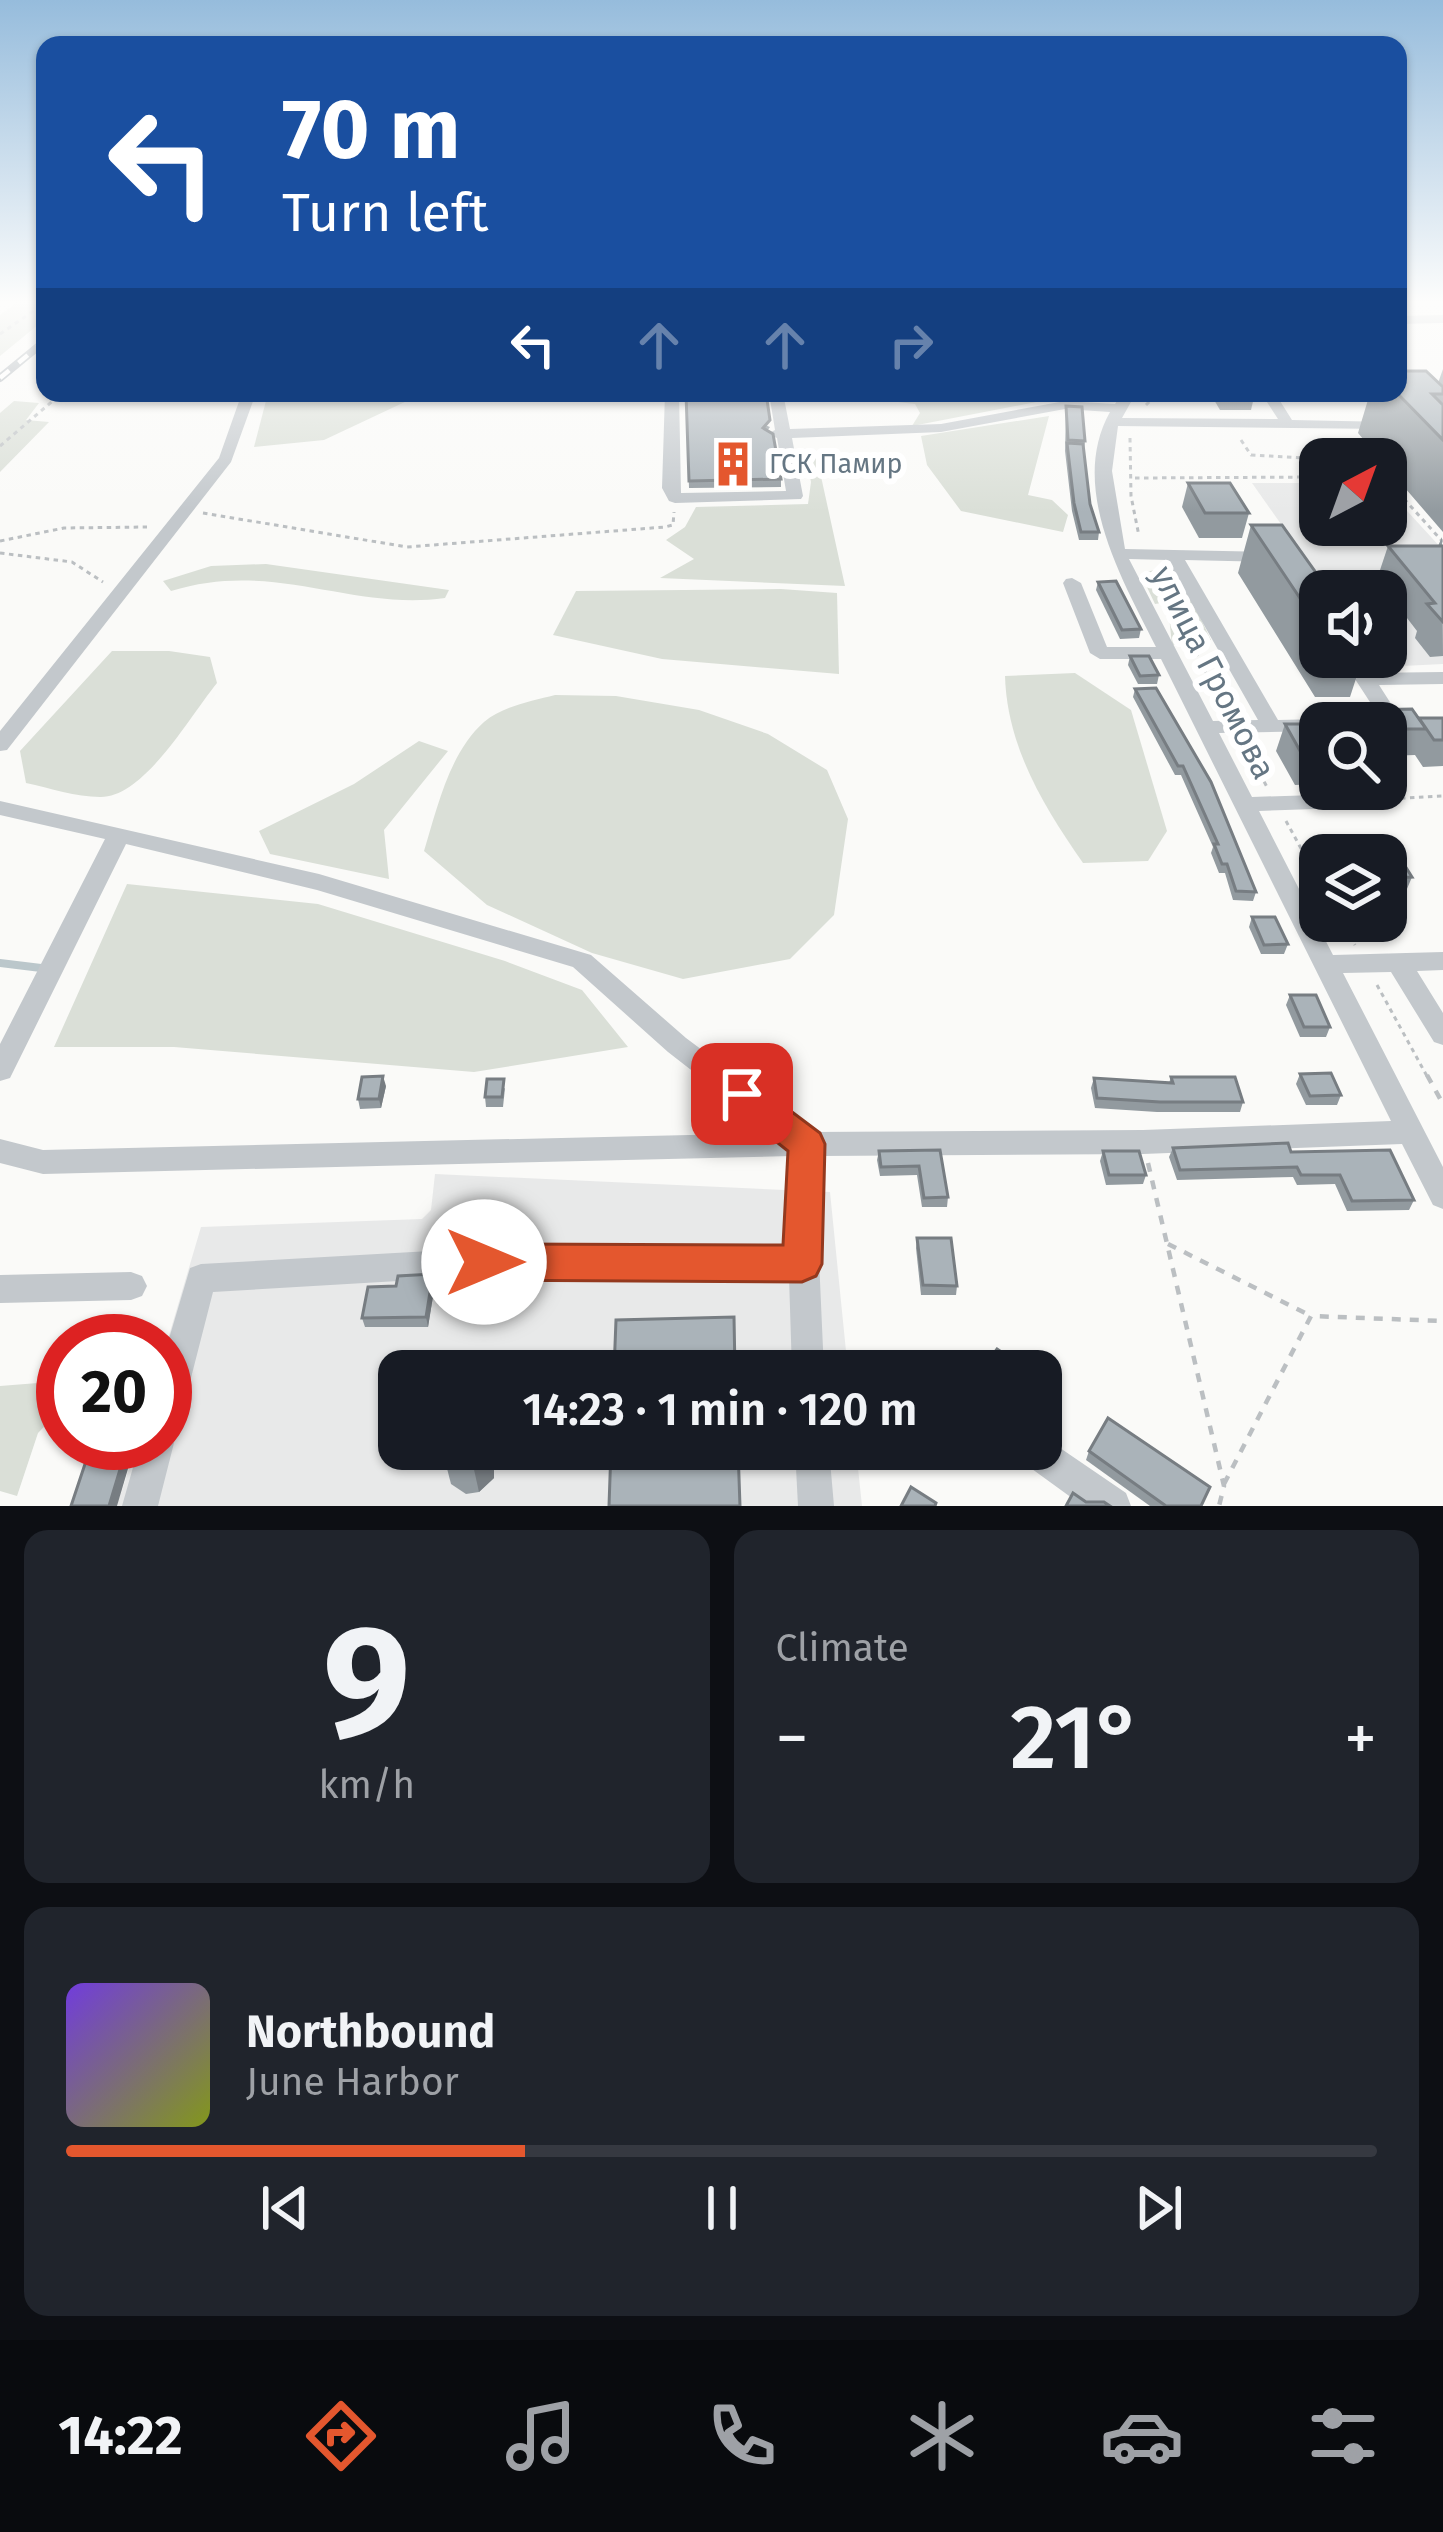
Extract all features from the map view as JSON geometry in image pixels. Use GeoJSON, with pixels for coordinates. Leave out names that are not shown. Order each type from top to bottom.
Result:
{"type":"FeatureCollection","features":[{"type":"Feature","properties":{"kind":"street"},"geometry":{"type":"LineString","coordinates":[[0,745],[226,460],[246,402]]}},
{"type":"Feature","properties":{"kind":"street"},"geometry":{"type":"LineString","coordinates":[[671,402],[670,488],[675,498],[794,496],[777,402]]}},
{"type":"Feature","properties":{"kind":"street"},"geometry":{"type":"LineString","coordinates":[[1114,415],[1123,402]]}},
{"type":"Feature","properties":{"kind":"street"},"geometry":{"type":"LineString","coordinates":[[1274,402],[1288,424]]}},
{"type":"Feature","properties":{"kind":"street"},"geometry":{"type":"LineString","coordinates":[[779,434],[941,428],[1051,406],[1230,424],[1413,425]]}},
{"type":"Feature","properties":{"kind":"street","name":"улица Громова"},"geometry":{"type":"LineString","coordinates":[[1114,415],[1102,460],[1118,554],[1443,1196]]}},
{"type":"Feature","properties":{"kind":"street"},"geometry":{"type":"LineString","coordinates":[[1118,554],[1279,557],[1293,577]]}},
{"type":"Feature","properties":{"kind":"street"},"geometry":{"type":"LineString","coordinates":[[1173,555],[1272,726]]}},
{"type":"Feature","properties":{"kind":"street"},"geometry":{"type":"LineString","coordinates":[[1072,583],[1100,653],[1168,653]]}},
{"type":"Feature","properties":{"kind":"street"},"geometry":{"type":"LineString","coordinates":[[1365,679],[1443,678]]}},
{"type":"Feature","properties":{"kind":"street"},"geometry":{"type":"LineString","coordinates":[[1365,679],[1380,702]]}},
{"type":"Feature","properties":{"kind":"street"},"geometry":{"type":"LineString","coordinates":[[1205,727],[1299,725]]}},
{"type":"Feature","properties":{"kind":"street"},"geometry":{"type":"LineString","coordinates":[[1244,804],[1299,802]]}},
{"type":"Feature","properties":{"kind":"street"},"geometry":{"type":"LineString","coordinates":[[0,808],[319,882],[582,961],[677,1045],[807,1144]]}},
{"type":"Feature","properties":{"kind":"street"},"geometry":{"type":"LineString","coordinates":[[0,1070],[119,835]]}},
{"type":"Feature","properties":{"kind":"street"},"geometry":{"type":"LineString","coordinates":[[1328,964],[1443,962]]}},
{"type":"Feature","properties":{"kind":"street"},"geometry":{"type":"LineString","coordinates":[[1400,963],[1443,1035]]}},
{"type":"Feature","properties":{"kind":"street"},"geometry":{"type":"LineString","coordinates":[[0,1150],[43,1162],[807,1144],[1143,1142],[1408,1132]]}},
{"type":"Feature","properties":{"kind":"street"},"geometry":{"type":"LineString","coordinates":[[807,1144],[802,1264],[807,1350]]}},
{"type":"Feature","properties":{"kind":"street"},"geometry":{"type":"LineString","coordinates":[[191,1314],[201,1278],[484,1262],[802,1264]]}},
{"type":"Feature","properties":{"kind":"street"},"geometry":{"type":"LineString","coordinates":[[0,1289],[131,1286]]}},
{"type":"Feature","properties":{"kind":"street"},"geometry":{"type":"LineString","coordinates":[[140,1506],[150,1470]]}},
{"type":"Feature","properties":{"kind":"street"},"geometry":{"type":"LineString","coordinates":[[813,1470],[816,1506]]}},
{"type":"Feature","properties":{"kind":"street"},"geometry":{"type":"LineString","coordinates":[[1062,1470],[1113,1506]]}},
{"type":"Feature","properties":{"kind":"path"},"geometry":{"type":"LineString","coordinates":[[0,446],[51,402]]}},
{"type":"Feature","properties":{"kind":"path"},"geometry":{"type":"LineString","coordinates":[[1230,424],[1251,455],[1299,458]]}},
{"type":"Feature","properties":{"kind":"path"},"geometry":{"type":"LineString","coordinates":[[1133,478],[1299,478]]}},
{"type":"Feature","properties":{"kind":"path"},"geometry":{"type":"LineString","coordinates":[[189,510],[407,547],[665,527],[673,525],[675,498]]}},
{"type":"Feature","properties":{"kind":"path"},"geometry":{"type":"LineString","coordinates":[[1407,502],[1443,542]]}},
{"type":"Feature","properties":{"kind":"path"},"geometry":{"type":"LineString","coordinates":[[0,542],[64,528],[171,531]]}},
{"type":"Feature","properties":{"kind":"path"},"geometry":{"type":"LineString","coordinates":[[0,553],[72,562],[101,581],[128,589]]}},
{"type":"Feature","properties":{"kind":"path"},"geometry":{"type":"LineString","coordinates":[[1407,798],[1443,796]]}},
{"type":"Feature","properties":{"kind":"path"},"geometry":{"type":"LineString","coordinates":[[1353,942],[1443,1105]]}},
{"type":"Feature","properties":{"kind":"path"},"geometry":{"type":"LineString","coordinates":[[1143,1142],[1223,1486]]}},
{"type":"Feature","properties":{"kind":"path"},"geometry":{"type":"LineString","coordinates":[[1166,1243],[1311,1316],[1443,1321]]}},
{"type":"Feature","properties":{"kind":"path"},"geometry":{"type":"LineString","coordinates":[[1219,1506],[1223,1486],[1311,1316]]}},
{"type":"Feature","properties":{"kind":"shaded area"},"geometry":{"type":"Polygon","coordinates":[[[14,401],[39,403],[26,420],[49,422],[0,472],[0,413],[14,401]]]}},
{"type":"Feature","properties":{"kind":"shaded area"},"geometry":{"type":"Polygon","coordinates":[[[266,402],[405,402],[324,440],[254,447],[266,402]]]}},
{"type":"Feature","properties":{"kind":"shaded area"},"geometry":{"type":"Polygon","coordinates":[[[898,402],[1036,402],[912,426],[920,413],[915,404],[898,402]]]}},
{"type":"Feature","properties":{"kind":"shaded area"},"geometry":{"type":"Polygon","coordinates":[[[1049,416],[1028,495],[1052,500],[1068,515],[1063,532],[961,511],[927,465],[921,436],[1049,416]]]}},
{"type":"Feature","properties":{"kind":"shaded area"},"geometry":{"type":"Polygon","coordinates":[[[815,449],[845,586],[660,578],[694,559],[666,540],[685,527],[696,507],[808,504],[811,482],[805,453],[815,449]]]}},
{"type":"Feature","properties":{"kind":"shaded area"},"geometry":{"type":"Polygon","coordinates":[[[1252,483],[1299,483],[1299,546],[1407,546],[1407,511],[1443,550],[1443,664],[1407,666],[1407,570],[1313,570],[1252,483]]]}},
{"type":"Feature","properties":{"kind":"shaded area"},"geometry":{"type":"Polygon","coordinates":[[[266,564],[449,590],[445,598],[410,600],[243,580],[171,591],[163,581],[211,566],[266,564]]]}},
{"type":"Feature","properties":{"kind":"shaded area"},"geometry":{"type":"Polygon","coordinates":[[[1165,568],[1181,577],[1211,640],[1172,645],[1169,616],[1179,600],[1155,604],[1145,583],[1145,572],[1165,568]]]}},
{"type":"Feature","properties":{"kind":"shaded area"},"geometry":{"type":"Polygon","coordinates":[[[576,591],[837,593],[839,674],[662,659],[553,635],[576,591]]]}},
{"type":"Feature","properties":{"kind":"shaded area"},"geometry":{"type":"Polygon","coordinates":[[[112,651],[210,657],[217,683],[149,770],[117,794],[82,796],[26,783],[20,751],[112,651]]]}},
{"type":"Feature","properties":{"kind":"shaded area"},"geometry":{"type":"Polygon","coordinates":[[[1075,673],[1131,710],[1167,831],[1148,861],[1083,863],[1020,752],[1005,676],[1075,673]]]}},
{"type":"Feature","properties":{"kind":"shaded area"},"geometry":{"type":"Polygon","coordinates":[[[555,695],[616,696],[699,710],[768,734],[827,770],[848,819],[834,915],[790,959],[683,979],[592,953],[487,905],[424,851],[439,800],[462,749],[484,722],[509,708],[555,695]]]}},
{"type":"Feature","properties":{"kind":"shaded area"},"geometry":{"type":"Polygon","coordinates":[[[419,741],[448,751],[384,830],[389,879],[270,854],[259,831],[354,784],[419,741]]]}},
{"type":"Feature","properties":{"kind":"shaded area"},"geometry":{"type":"Polygon","coordinates":[[[127,884],[318,904],[505,961],[582,990],[628,1047],[474,1072],[174,1047],[54,1047],[127,884]]]}},
{"type":"Feature","properties":{"kind":"shaded area"},"geometry":{"type":"Polygon","coordinates":[[[435,1174],[830,1192],[846,1350],[378,1350],[378,1470],[858,1470],[862,1506],[117,1506],[128,1470],[192,1470],[192,1314],[175,1314],[201,1227],[422,1219],[431,1210],[435,1174]]]}},
{"type":"Feature","properties":{"kind":"shaded area"},"geometry":{"type":"Polygon","coordinates":[[[36,1383],[36,1439],[17,1496],[0,1491],[0,1386],[36,1383]]]}},
{"type":"Feature","properties":{"kind":"building"},"geometry":{"type":"Polygon","coordinates":[[[1407,371],[1426,371],[1443,387],[1443,394],[1432,394],[1443,405],[1443,440],[1406,402],[1407,371]]]}},
{"type":"Feature","properties":{"kind":"building","name":"ГСК Памир"},"geometry":{"type":"Polygon","coordinates":[[[686,402],[767,402],[770,420],[763,428],[773,434],[781,479],[689,481],[686,402]]]}},
{"type":"Feature","properties":{"kind":"building"},"geometry":{"type":"Polygon","coordinates":[[[1066,406],[1082,407],[1085,441],[1068,440],[1066,406]]]}},
{"type":"Feature","properties":{"kind":"building"},"geometry":{"type":"Polygon","coordinates":[[[1067,443],[1083,444],[1090,504],[1099,532],[1081,532],[1067,443]]]}},
{"type":"Feature","properties":{"kind":"building"},"geometry":{"type":"Polygon","coordinates":[[[1188,483],[1230,483],[1249,513],[1205,513],[1188,483]]]}},
{"type":"Feature","properties":{"kind":"building"},"geometry":{"type":"Polygon","coordinates":[[[1251,525],[1282,525],[1314,570],[1299,570],[1299,597],[1251,525]]]}},
{"type":"Feature","properties":{"kind":"building"},"geometry":{"type":"Polygon","coordinates":[[[1388,546],[1443,546],[1443,622],[1427,604],[1435,603],[1388,546]]]}},
{"type":"Feature","properties":{"kind":"building"},"geometry":{"type":"Polygon","coordinates":[[[1116,581],[1141,629],[1122,630],[1098,582],[1116,581]]]}},
{"type":"Feature","properties":{"kind":"building"},"geometry":{"type":"Polygon","coordinates":[[[1130,656],[1149,656],[1159,675],[1140,676],[1130,656]]]}},
{"type":"Feature","properties":{"kind":"building"},"geometry":{"type":"Polygon","coordinates":[[[1156,688],[1211,782],[1256,892],[1236,891],[1183,766],[1178,766],[1135,689],[1156,688]]]}},
{"type":"Feature","properties":{"kind":"building"},"geometry":{"type":"Polygon","coordinates":[[[1407,709],[1412,709],[1426,729],[1407,729],[1407,709]]]}},
{"type":"Feature","properties":{"kind":"building"},"geometry":{"type":"Polygon","coordinates":[[[1419,718],[1443,718],[1443,740],[1434,740],[1419,718]]]}},
{"type":"Feature","properties":{"kind":"building"},"geometry":{"type":"Polygon","coordinates":[[[1285,724],[1299,724],[1299,749],[1285,724]]]}},
{"type":"Feature","properties":{"kind":"building"},"geometry":{"type":"Polygon","coordinates":[[[1252,917],[1275,917],[1288,944],[1264,945],[1252,917]]]}},
{"type":"Feature","properties":{"kind":"building"},"geometry":{"type":"Polygon","coordinates":[[[1290,995],[1316,995],[1330,1027],[1304,1027],[1290,995]]]}},
{"type":"Feature","properties":{"kind":"building"},"geometry":{"type":"Polygon","coordinates":[[[1331,1073],[1341,1095],[1310,1096],[1300,1074],[1331,1073]]]}},
{"type":"Feature","properties":{"kind":"building"},"geometry":{"type":"Polygon","coordinates":[[[383,1076],[379,1099],[358,1099],[362,1077],[383,1076]]]}},
{"type":"Feature","properties":{"kind":"building"},"geometry":{"type":"Polygon","coordinates":[[[1171,1077],[1235,1077],[1243,1102],[1097,1098],[1094,1078],[1173,1083],[1171,1077]]]}},
{"type":"Feature","properties":{"kind":"building"},"geometry":{"type":"Polygon","coordinates":[[[487,1079],[504,1079],[502,1097],[485,1097],[487,1079]]]}},
{"type":"Feature","properties":{"kind":"building"},"geometry":{"type":"Polygon","coordinates":[[[1288,1143],[1291,1152],[1390,1150],[1414,1200],[1352,1201],[1340,1175],[1301,1175],[1297,1167],[1180,1170],[1173,1148],[1288,1143]]]}},
{"type":"Feature","properties":{"kind":"building"},"geometry":{"type":"Polygon","coordinates":[[[940,1150],[948,1197],[924,1198],[919,1166],[881,1167],[879,1151],[940,1150]]]}},
{"type":"Feature","properties":{"kind":"building"},"geometry":{"type":"Polygon","coordinates":[[[1103,1151],[1139,1151],[1146,1175],[1109,1175],[1103,1151]]]}},
{"type":"Feature","properties":{"kind":"building"},"geometry":{"type":"Polygon","coordinates":[[[917,1238],[951,1238],[957,1286],[923,1285],[917,1238]]]}},
{"type":"Feature","properties":{"kind":"building"},"geometry":{"type":"Polygon","coordinates":[[[433,1274],[426,1317],[362,1318],[368,1287],[396,1286],[398,1276],[433,1274]]]}},
{"type":"Feature","properties":{"kind":"building"},"geometry":{"type":"Polygon","coordinates":[[[734,1317],[735,1350],[615,1350],[616,1320],[734,1317]]]}},
{"type":"Feature","properties":{"kind":"building"},"geometry":{"type":"Polygon","coordinates":[[[1108,1418],[1210,1487],[1201,1506],[1166,1506],[1089,1451],[1108,1418]]]}},
{"type":"Feature","properties":{"kind":"building"},"geometry":{"type":"Polygon","coordinates":[[[83,1470],[120,1470],[109,1506],[71,1506],[83,1470]]]}},
{"type":"Feature","properties":{"kind":"building"},"geometry":{"type":"Polygon","coordinates":[[[610,1470],[739,1470],[740,1506],[609,1506],[610,1470]]]}},
{"type":"Feature","properties":{"kind":"building"},"geometry":{"type":"Polygon","coordinates":[[[911,1487],[936,1503],[935,1506],[901,1506],[911,1487]]]}},
{"type":"Feature","properties":{"kind":"building"},"geometry":{"type":"Polygon","coordinates":[[[1073,1493],[1086,1502],[1110,1506],[1066,1506],[1073,1493]]]}},
{"type":"Feature","properties":{"kind":"waterway"},"geometry":{"type":"LineString","coordinates":[[0,963],[41,968]]}},
{"type":"Feature","properties":{"kind":"railway"},"geometry":{"type":"LineString","coordinates":[[0,378],[8,371]]}},
{"type":"Feature","properties":{"kind":"place","name":"ГСК Памир"},"geometry":{"type":"Point","coordinates":[733,464]}},
{"type":"Feature","properties":{"kind":"route"},"geometry":{"type":"LineString","coordinates":[[484,1262],[802,1264],[801,1191],[807,1144],[742,1094]]}}]}
